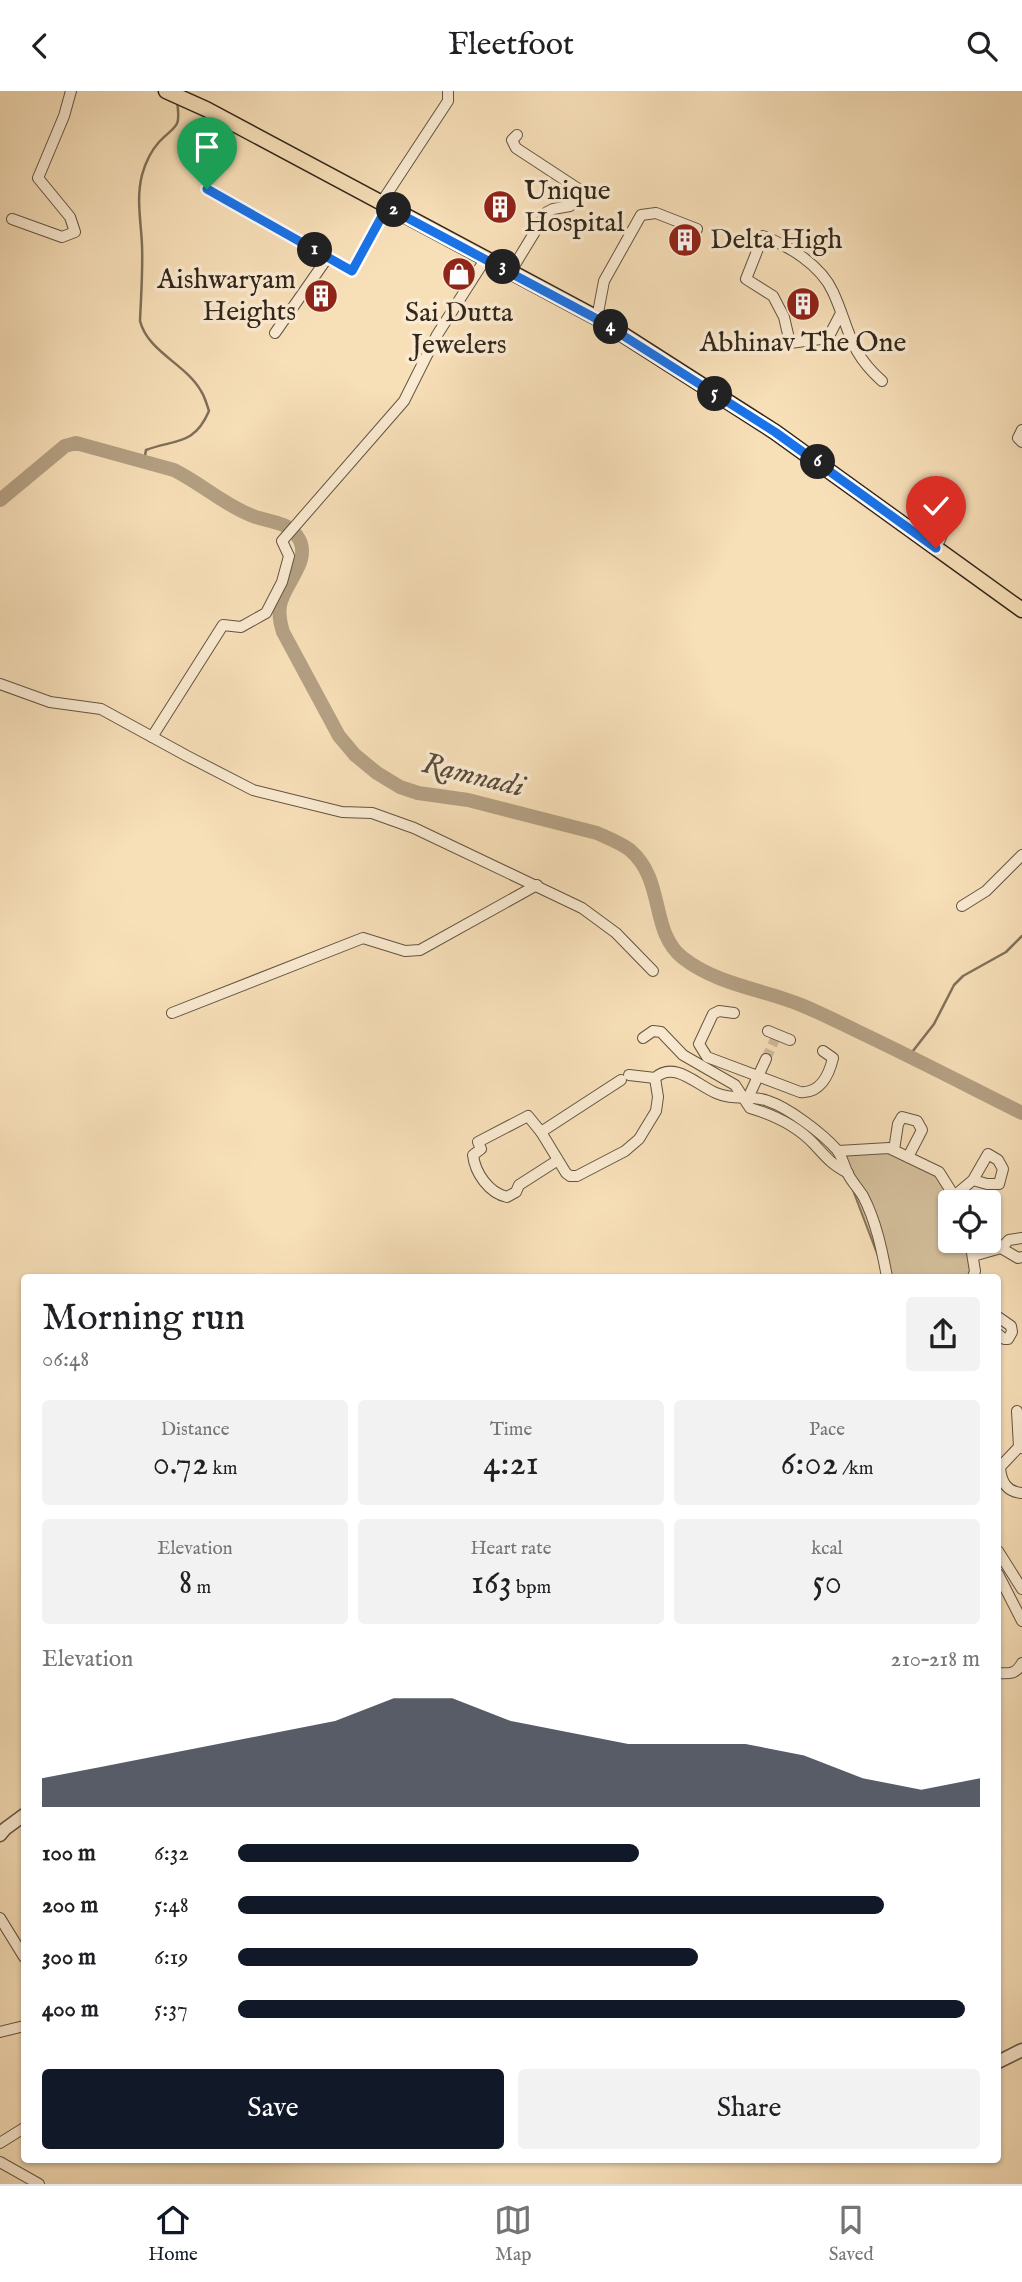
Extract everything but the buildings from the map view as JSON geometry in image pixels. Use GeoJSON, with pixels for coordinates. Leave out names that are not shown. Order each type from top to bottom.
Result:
{"type":"FeatureCollection","features":[{"type":"Feature","properties":{"kind":"main road"},"geometry":{"type":"LineString","coordinates":[[167,91],[511,271],[597,319],[775,432],[1022,610]]}},
{"type":"Feature","properties":{"kind":"street"},"geometry":{"type":"LineString","coordinates":[[12,219],[62,237],[75,232],[70,216],[38,178],[64,116],[71,91]]}},
{"type":"Feature","properties":{"kind":"street"},"geometry":{"type":"LineString","coordinates":[[207,189],[352,271],[384,205],[453,92]]}},
{"type":"Feature","properties":{"kind":"street"},"geometry":{"type":"LineString","coordinates":[[511,271],[547,212],[570,206],[580,190],[516,148],[512,140],[517,135]]}},
{"type":"Feature","properties":{"kind":"street"},"geometry":{"type":"LineString","coordinates":[[597,319],[604,281],[641,215],[656,213],[697,229]]}},
{"type":"Feature","properties":{"kind":"street"},"geometry":{"type":"LineString","coordinates":[[841,313],[828,338],[790,343],[784,317],[773,296],[746,279],[763,236],[799,255],[819,272],[832,290],[841,313],[845,328],[864,365],[882,381]]}},
{"type":"Feature","properties":{"kind":"street"},"geometry":{"type":"LineString","coordinates":[[275,333],[328,257]]}},
{"type":"Feature","properties":{"kind":"street"},"geometry":{"type":"LineString","coordinates":[[152,737],[223,625],[241,627],[266,613],[282,582],[289,556],[282,541],[404,401],[437,335],[486,258]]}},
{"type":"Feature","properties":{"kind":"street"},"geometry":{"type":"LineString","coordinates":[[1022,430],[1018,438],[1022,442]]}},
{"type":"Feature","properties":{"kind":"street"},"geometry":{"type":"LineString","coordinates":[[936,548],[956,503]]}},
{"type":"Feature","properties":{"kind":"street"},"geometry":{"type":"LineString","coordinates":[[0,684],[50,702],[102,709],[253,790],[342,812],[372,813],[414,828],[582,908],[602,922],[653,971]]}},
{"type":"Feature","properties":{"kind":"street"},"geometry":{"type":"LineString","coordinates":[[962,907],[986,891],[1022,855]]}},
{"type":"Feature","properties":{"kind":"street"},"geometry":{"type":"LineString","coordinates":[[172,1013],[363,938],[405,951],[420,950],[537,885]]}},
{"type":"Feature","properties":{"kind":"street"},"geometry":{"type":"LineString","coordinates":[[734,1013],[719,1011],[713,1014],[699,1044],[708,1057],[807,1093],[823,1082],[833,1058],[823,1051]]}},
{"type":"Feature","properties":{"kind":"street"},"geometry":{"type":"LineString","coordinates":[[643,1038],[653,1031],[661,1032],[683,1055],[735,1086],[750,1108],[770,1114],[791,1125],[813,1143],[830,1163],[848,1174]]}},
{"type":"Feature","properties":{"kind":"street"},"geometry":{"type":"LineString","coordinates":[[768,1031],[790,1040]]}},
{"type":"Feature","properties":{"kind":"street"},"geometry":{"type":"LineString","coordinates":[[745,1098],[766,1059]]}},
{"type":"Feature","properties":{"kind":"street"},"geometry":{"type":"LineString","coordinates":[[541,1132],[625,1078],[655,1077],[670,1070],[718,1094],[734,1099],[765,1100],[779,1105],[807,1124],[838,1151],[877,1229],[886,1274]]}},
{"type":"Feature","properties":{"kind":"street"},"geometry":{"type":"LineString","coordinates":[[558,1160],[519,1185],[516,1192],[507,1197],[488,1187],[474,1165],[473,1155],[481,1149],[478,1142],[528,1116],[541,1132],[566,1173],[577,1176],[625,1151],[639,1139],[656,1111],[658,1097],[655,1077]]}},
{"type":"Feature","properties":{"kind":"street"},"geometry":{"type":"LineString","coordinates":[[894,1150],[898,1124],[902,1117],[917,1121],[922,1130],[908,1157]]}},
{"type":"Feature","properties":{"kind":"street"},"geometry":{"type":"LineString","coordinates":[[838,1151],[889,1148],[939,1173],[950,1190]]}},
{"type":"Feature","properties":{"kind":"street"},"geometry":{"type":"LineString","coordinates":[[964,1190],[973,1180]]}},
{"type":"Feature","properties":{"kind":"street"},"geometry":{"type":"LineString","coordinates":[[1022,1238],[1009,1240],[1001,1248],[1018,1258],[1022,1257]]}},
{"type":"Feature","properties":{"kind":"street"},"geometry":{"type":"LineString","coordinates":[[973,1253],[974,1274]]}},
{"type":"Feature","properties":{"kind":"street"},"geometry":{"type":"LineString","coordinates":[[973,1256],[984,1253]]}},
{"type":"Feature","properties":{"kind":"street"},"geometry":{"type":"LineString","coordinates":[[1001,1319],[1011,1326],[1012,1332],[1008,1339],[1001,1336]]}},
{"type":"Feature","properties":{"kind":"street"},"geometry":{"type":"LineString","coordinates":[[1001,1466],[1020,1448],[1017,1411]]}},
{"type":"Feature","properties":{"kind":"street"},"geometry":{"type":"LineString","coordinates":[[1001,1483],[1014,1493],[1022,1493]]}},
{"type":"Feature","properties":{"kind":"street"},"geometry":{"type":"LineString","coordinates":[[1001,1556],[1022,1590]]}},
{"type":"Feature","properties":{"kind":"street"},"geometry":{"type":"LineString","coordinates":[[1001,1580],[1022,1621]]}},
{"type":"Feature","properties":{"kind":"street"},"geometry":{"type":"LineString","coordinates":[[1001,1673],[1012,1674],[1022,1663]]}},
{"type":"Feature","properties":{"kind":"street"},"geometry":{"type":"LineString","coordinates":[[0,1835],[21,1817]]}},
{"type":"Feature","properties":{"kind":"street"},"geometry":{"type":"LineString","coordinates":[[0,1918],[21,1952]]}},
{"type":"Feature","properties":{"kind":"street"},"geometry":{"type":"LineString","coordinates":[[0,2032],[21,2027]]}},
{"type":"Feature","properties":{"kind":"street"},"geometry":{"type":"LineString","coordinates":[[1001,2060],[1022,2050]]}},
{"type":"Feature","properties":{"kind":"street"},"geometry":{"type":"LineString","coordinates":[[0,2143],[21,2130]]}},
{"type":"Feature","properties":{"kind":"street"},"geometry":{"type":"LineString","coordinates":[[0,2162],[39,2184]]}},
{"type":"Feature","properties":{"kind":"shaded area"},"geometry":{"type":"Polygon","coordinates":[[[889,1148],[939,1172],[950,1190],[938,1190],[938,1253],[971,1253],[973,1274],[885,1274],[838,1151],[889,1148]]]}},
{"type":"Feature","properties":{"kind":"waterway"},"geometry":{"type":"LineString","coordinates":[[144,461],[146,450],[190,436],[209,411],[204,396],[194,382],[151,341],[140,321],[140,184],[151,153],[178,122],[177,101]]}},
{"type":"Feature","properties":{"kind":"waterway","name":"Ramnadi"},"geometry":{"type":"LineString","coordinates":[[0,500],[65,446],[76,443],[174,470],[242,511],[288,527],[301,543],[302,551],[300,563],[280,604],[283,632],[339,736],[355,755],[377,773],[400,787],[418,793],[468,800],[597,833],[619,843],[641,862],[649,876],[665,934],[672,947],[683,958],[725,981],[816,1011],[1022,1113]]}},
{"type":"Feature","properties":{"kind":"waterway"},"geometry":{"type":"LineString","coordinates":[[909,1056],[934,1024],[954,985],[963,976],[1006,952],[1022,936]]}},
{"type":"Feature","properties":{"kind":"tunnel"},"geometry":{"type":"LineString","coordinates":[[766,1059],[777,1035]]}},
{"type":"Feature","properties":{"kind":"place","name":"Unique Hospital"},"geometry":{"type":"Point","coordinates":[500,207]}},
{"type":"Feature","properties":{"kind":"place","name":"Delta High"},"geometry":{"type":"Point","coordinates":[685,240]}},
{"type":"Feature","properties":{"kind":"place","name":"Sai Dutta Jewelers"},"geometry":{"type":"Point","coordinates":[459,274]}},
{"type":"Feature","properties":{"kind":"place","name":"Aishwaryam Heights"},"geometry":{"type":"Point","coordinates":[321,296]}},
{"type":"Feature","properties":{"kind":"place","name":"Abhinav The One"},"geometry":{"type":"Point","coordinates":[803,304]}},
{"type":"Feature","properties":{"kind":"route"},"geometry":{"type":"LineString","coordinates":[[207,189],[352,271],[387,207],[463,245],[597,319],[775,432],[936,548]]}}]}
